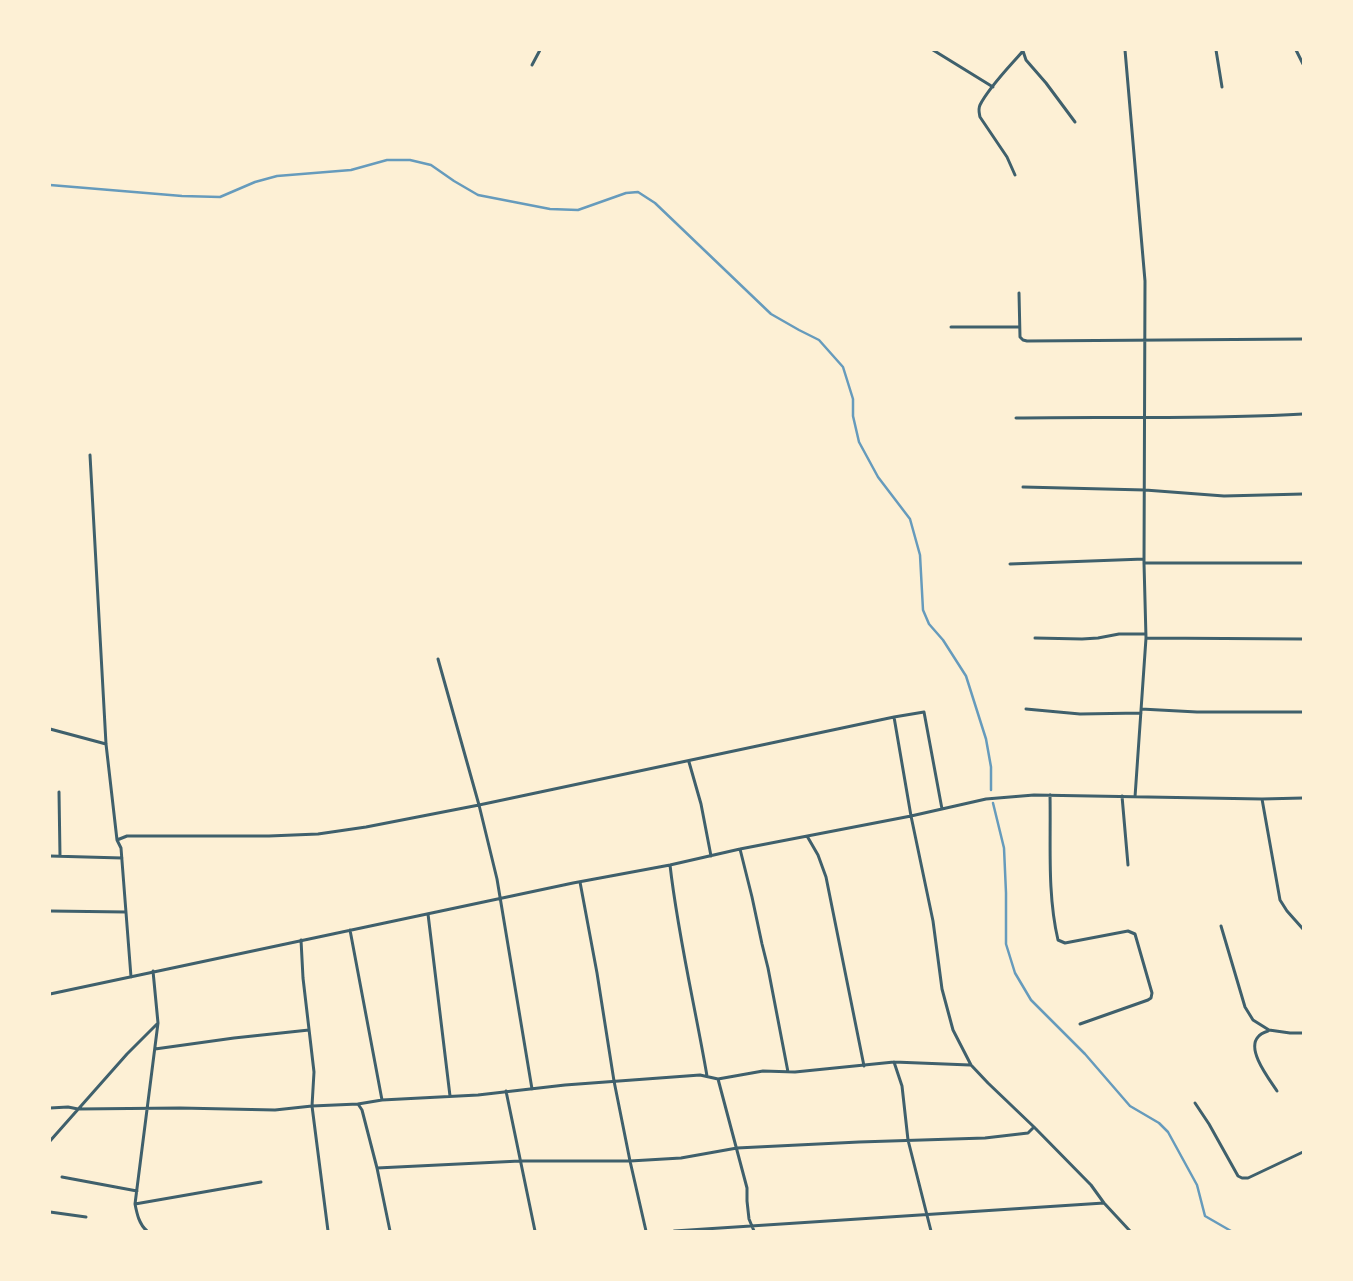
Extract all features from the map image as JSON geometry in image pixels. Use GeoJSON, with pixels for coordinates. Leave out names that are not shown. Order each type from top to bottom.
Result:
{"type":"FeatureCollection","features":[{"type":"Feature","properties":{"kind":"street"},"geometry":{"type":"LineString","coordinates":[[532,65],[540,50]]}},
{"type":"Feature","properties":{"kind":"street"},"geometry":{"type":"LineString","coordinates":[[933,50],[992,87]]}},
{"type":"Feature","properties":{"kind":"street"},"geometry":{"type":"LineString","coordinates":[[1125,50],[1145,281],[1144,561],[1146,638],[1135,797]]}},
{"type":"Feature","properties":{"kind":"street"},"geometry":{"type":"LineString","coordinates":[[1216,50],[1222,87]]}},
{"type":"Feature","properties":{"kind":"street"},"geometry":{"type":"LineString","coordinates":[[1296,50],[1303,64]]}},
{"type":"Feature","properties":{"kind":"street"},"geometry":{"type":"LineString","coordinates":[[1015,175],[1007,157],[980,117],[978,110],[992,87],[1023,51]]}},
{"type":"Feature","properties":{"kind":"street"},"geometry":{"type":"LineString","coordinates":[[1023,51],[1026,60],[1075,122]]}},
{"type":"Feature","properties":{"kind":"street"},"geometry":{"type":"LineString","coordinates":[[1020,293],[1020,337],[1027,341],[1303,339]]}},
{"type":"Feature","properties":{"kind":"street"},"geometry":{"type":"LineString","coordinates":[[951,327],[1020,328]]}},
{"type":"Feature","properties":{"kind":"street"},"geometry":{"type":"LineString","coordinates":[[1016,418],[1257,417],[1303,414]]}},
{"type":"Feature","properties":{"kind":"street"},"geometry":{"type":"LineString","coordinates":[[90,455],[106,744],[117,840],[121,848],[131,976]]}},
{"type":"Feature","properties":{"kind":"street"},"geometry":{"type":"LineString","coordinates":[[1023,487],[1145,490],[1224,496],[1303,494]]}},
{"type":"Feature","properties":{"kind":"street"},"geometry":{"type":"LineString","coordinates":[[1010,564],[1144,561],[1303,563]]}},
{"type":"Feature","properties":{"kind":"street"},"geometry":{"type":"LineString","coordinates":[[1035,638],[1082,639],[1119,634],[1146,634]]}},
{"type":"Feature","properties":{"kind":"street"},"geometry":{"type":"LineString","coordinates":[[1146,638],[1303,639]]}},
{"type":"Feature","properties":{"kind":"street"},"geometry":{"type":"LineString","coordinates":[[438,659],[479,805],[497,879],[532,1089]]}},
{"type":"Feature","properties":{"kind":"street"},"geometry":{"type":"LineString","coordinates":[[1026,709],[1080,714],[1141,711],[1303,712]]}},
{"type":"Feature","properties":{"kind":"street"},"geometry":{"type":"LineString","coordinates":[[117,840],[127,836],[318,834],[366,827],[689,762],[924,712],[942,809]]}},
{"type":"Feature","properties":{"kind":"street"},"geometry":{"type":"LineString","coordinates":[[894,718],[933,922],[942,989],[952,1030],[971,1065],[1091,1185],[1104,1203],[1130,1231]]}},
{"type":"Feature","properties":{"kind":"street"},"geometry":{"type":"LineString","coordinates":[[50,728],[106,744]]}},
{"type":"Feature","properties":{"kind":"street"},"geometry":{"type":"LineString","coordinates":[[689,762],[701,804],[711,856]]}},
{"type":"Feature","properties":{"kind":"street"},"geometry":{"type":"LineString","coordinates":[[59,792],[60,857]]}},
{"type":"Feature","properties":{"kind":"street"},"geometry":{"type":"LineString","coordinates":[[50,994],[300,940],[740,849],[912,816],[986,799],[1034,794],[1262,799],[1303,798]]}},
{"type":"Feature","properties":{"kind":"street"},"geometry":{"type":"LineString","coordinates":[[1050,795],[1051,899],[1058,940],[1065,943],[1128,931],[1135,934],[1152,993],[1152,998],[1148,1000],[1080,1024]]}},
{"type":"Feature","properties":{"kind":"street"},"geometry":{"type":"LineString","coordinates":[[1122,796],[1128,865]]}},
{"type":"Feature","properties":{"kind":"street"},"geometry":{"type":"LineString","coordinates":[[1262,799],[1280,900],[1303,929]]}},
{"type":"Feature","properties":{"kind":"street"},"geometry":{"type":"LineString","coordinates":[[807,836],[818,855],[826,877],[864,1066]]}},
{"type":"Feature","properties":{"kind":"street"},"geometry":{"type":"LineString","coordinates":[[740,849],[768,968],[788,1072]]}},
{"type":"Feature","properties":{"kind":"street"},"geometry":{"type":"LineString","coordinates":[[50,856],[122,858]]}},
{"type":"Feature","properties":{"kind":"street"},"geometry":{"type":"LineString","coordinates":[[670,865],[684,958],[707,1076]]}},
{"type":"Feature","properties":{"kind":"street"},"geometry":{"type":"LineString","coordinates":[[580,882],[614,1081],[646,1231]]}},
{"type":"Feature","properties":{"kind":"street"},"geometry":{"type":"LineString","coordinates":[[50,911],[126,912]]}},
{"type":"Feature","properties":{"kind":"street"},"geometry":{"type":"LineString","coordinates":[[428,914],[450,1096]]}},
{"type":"Feature","properties":{"kind":"street"},"geometry":{"type":"LineString","coordinates":[[1221,926],[1245,1007],[1253,1020],[1269,1030],[1303,1033]]}},
{"type":"Feature","properties":{"kind":"street"},"geometry":{"type":"LineString","coordinates":[[350,930],[382,1100]]}},
{"type":"Feature","properties":{"kind":"street"},"geometry":{"type":"LineString","coordinates":[[300,940],[314,1072],[312,1106],[328,1231]]}},
{"type":"Feature","properties":{"kind":"street"},"geometry":{"type":"LineString","coordinates":[[147,1231],[143,1228],[137,1216],[135,1204],[158,1023],[153,971]]}},
{"type":"Feature","properties":{"kind":"street"},"geometry":{"type":"LineString","coordinates":[[50,1141],[127,1054],[158,1023]]}},
{"type":"Feature","properties":{"kind":"street"},"geometry":{"type":"LineString","coordinates":[[155,1049],[309,1030]]}},
{"type":"Feature","properties":{"kind":"street"},"geometry":{"type":"LineString","coordinates":[[1269,1030],[1258,1036],[1255,1048],[1258,1061],[1277,1092]]}},
{"type":"Feature","properties":{"kind":"street"},"geometry":{"type":"LineString","coordinates":[[50,1108],[275,1110],[358,1104],[382,1100],[506,1092],[614,1081],[700,1075],[718,1079],[763,1072],[788,1072],[894,1062],[971,1065]]}},
{"type":"Feature","properties":{"kind":"street"},"geometry":{"type":"LineString","coordinates":[[894,1062],[902,1086],[908,1140],[930,1231]]}},
{"type":"Feature","properties":{"kind":"street"},"geometry":{"type":"LineString","coordinates":[[718,1079],[747,1188],[749,1219],[754,1231]]}},
{"type":"Feature","properties":{"kind":"street"},"geometry":{"type":"LineString","coordinates":[[506,1092],[535,1231]]}},
{"type":"Feature","properties":{"kind":"street"},"geometry":{"type":"LineString","coordinates":[[1195,1103],[1238,1176],[1242,1178],[1248,1178],[1303,1152]]}},
{"type":"Feature","properties":{"kind":"street"},"geometry":{"type":"LineString","coordinates":[[358,1104],[362,1110],[378,1168],[390,1231]]}},
{"type":"Feature","properties":{"kind":"street"},"geometry":{"type":"LineString","coordinates":[[378,1168],[520,1161],[630,1161],[681,1158],[737,1148],[985,1138],[1028,1133],[1034,1127]]}},
{"type":"Feature","properties":{"kind":"street"},"geometry":{"type":"LineString","coordinates":[[62,1177],[137,1191]]}},
{"type":"Feature","properties":{"kind":"street"},"geometry":{"type":"LineString","coordinates":[[135,1204],[261,1182]]}},
{"type":"Feature","properties":{"kind":"street"},"geometry":{"type":"LineString","coordinates":[[674,1231],[1104,1203]]}},
{"type":"Feature","properties":{"kind":"street"},"geometry":{"type":"LineString","coordinates":[[50,1212],[86,1217]]}},
{"type":"Feature","properties":{"kind":"waterway"},"geometry":{"type":"LineString","coordinates":[[50,185],[182,196],[220,197],[255,182],[277,176],[351,170],[387,160],[410,160],[431,165],[478,195],[550,209],[578,210],[626,193],[638,192],[655,203],[771,314],[819,340],[843,367],[853,399],[853,416],[859,442],[878,477],[910,519],[920,555],[923,610],[929,624],[943,640],[966,676],[986,739],[991,767],[991,790]]}},
{"type":"Feature","properties":{"kind":"waterway"},"geometry":{"type":"LineString","coordinates":[[993,803],[1004,848],[1006,944],[1015,973],[1031,1000],[1085,1054],[1130,1106],[1159,1123],[1168,1132],[1197,1185],[1205,1216],[1231,1231]]}}]}
